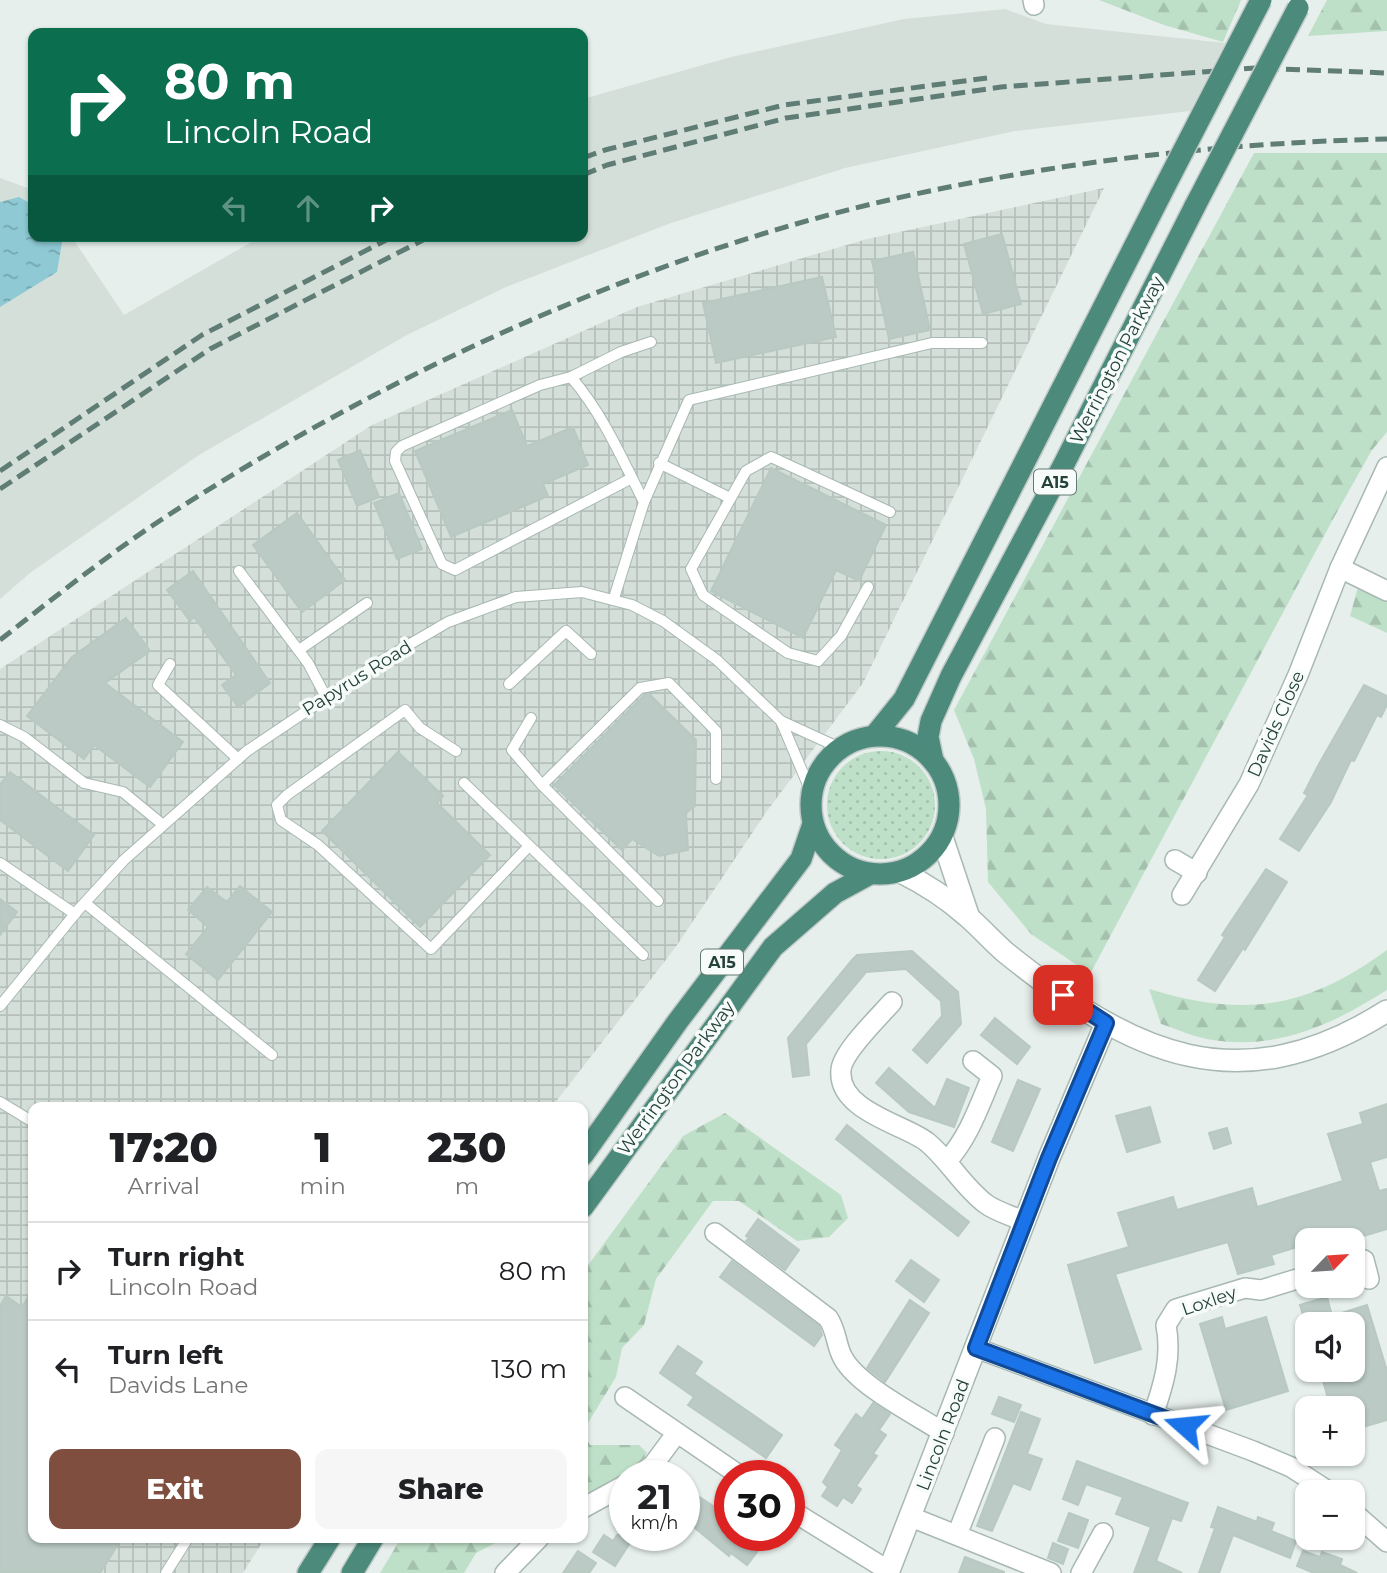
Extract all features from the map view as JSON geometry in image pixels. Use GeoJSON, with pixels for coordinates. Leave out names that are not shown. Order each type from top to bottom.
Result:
{"type":"FeatureCollection","features":[{"type":"Feature","properties":{"kind":"highway","name":"Werrington Parkway"},"geometry":{"type":"LineString","coordinates":[[875,735],[904,699],[1261,0]]}},
{"type":"Feature","properties":{"kind":"highway","name":"Werrington Parkway"},"geometry":{"type":"LineString","coordinates":[[933,761],[928,737],[931,721],[951,676],[1064,464],[1300,4]]}},
{"type":"Feature","properties":{"kind":"highway"},"geometry":{"type":"LineString","coordinates":[[875,735],[907,741],[933,761],[944,778],[949,797],[948,818],[942,837],[918,864],[901,872],[870,874],[851,868],[834,858],[821,842],[813,824],[811,792],[822,768],[840,748],[875,735]]}},
{"type":"Feature","properties":{"kind":"highway","name":"Werrington Parkway"},"geometry":{"type":"LineString","coordinates":[[588,1148],[678,1021],[802,859],[813,824]]}},
{"type":"Feature","properties":{"kind":"highway","name":"Werrington Parkway"},"geometry":{"type":"LineString","coordinates":[[588,1200],[773,947],[835,893],[870,874]]}},
{"type":"Feature","properties":{"kind":"highway"},"geometry":{"type":"LineString","coordinates":[[308,1573],[327,1543]]}},
{"type":"Feature","properties":{"kind":"highway"},"geometry":{"type":"LineString","coordinates":[[352,1573],[370,1543]]}},
{"type":"Feature","properties":{"kind":"street","name":"Davids Close"},"geometry":{"type":"LineString","coordinates":[[1182,895],[1249,784],[1298,675],[1340,568],[1387,467]]}},
{"type":"Feature","properties":{"kind":"street"},"geometry":{"type":"LineString","coordinates":[[1340,568],[1387,591]]}},
{"type":"Feature","properties":{"kind":"street"},"geometry":{"type":"LineString","coordinates":[[942,837],[969,917]]}},
{"type":"Feature","properties":{"kind":"street"},"geometry":{"type":"LineString","coordinates":[[1175,860],[1197,873]]}},
{"type":"Feature","properties":{"kind":"street"},"geometry":{"type":"LineString","coordinates":[[901,872],[931,888],[969,917],[993,943],[1042,982],[1106,1023],[1147,1043],[1186,1054],[1248,1062],[1282,1058],[1326,1045],[1387,1011]]}},
{"type":"Feature","properties":{"kind":"street"},"geometry":{"type":"LineString","coordinates":[[892,1002],[845,1058],[841,1070],[844,1085],[858,1103],[879,1121],[925,1140],[988,1206],[1026,1222]]}},
{"type":"Feature","properties":{"kind":"street","name":"Lincoln Road"},"geometry":{"type":"LineString","coordinates":[[888,1572],[1106,1023]]}},
{"type":"Feature","properties":{"kind":"street"},"geometry":{"type":"LineString","coordinates":[[947,1161],[959,1149],[992,1076],[973,1061]]}},
{"type":"Feature","properties":{"kind":"street"},"geometry":{"type":"LineString","coordinates":[[715,1233],[828,1318],[836,1329],[843,1358],[864,1380],[944,1433]]}},
{"type":"Feature","properties":{"kind":"street"},"geometry":{"type":"LineString","coordinates":[[1365,1264],[1369,1279]]}},
{"type":"Feature","properties":{"kind":"street","name":"Loxley"},"geometry":{"type":"LineString","coordinates":[[1153,1415],[1162,1390],[1170,1348],[1166,1325],[1176,1309],[1245,1288],[1261,1290],[1295,1280]]}},
{"type":"Feature","properties":{"kind":"street"},"geometry":{"type":"LineString","coordinates":[[976,1348],[1291,1466],[1312,1480]]}},
{"type":"Feature","properties":{"kind":"street"},"geometry":{"type":"LineString","coordinates":[[625,1397],[716,1460]]}},
{"type":"Feature","properties":{"kind":"street"},"geometry":{"type":"LineString","coordinates":[[657,1460],[676,1434]]}},
{"type":"Feature","properties":{"kind":"street"},"geometry":{"type":"LineString","coordinates":[[957,1535],[995,1438]]}},
{"type":"Feature","properties":{"kind":"street"},"geometry":{"type":"LineString","coordinates":[[588,1505],[609,1494]]}},
{"type":"Feature","properties":{"kind":"street"},"geometry":{"type":"LineString","coordinates":[[911,1517],[1051,1573]]}},
{"type":"Feature","properties":{"kind":"street"},"geometry":{"type":"LineString","coordinates":[[805,1519],[888,1572]]}},
{"type":"Feature","properties":{"kind":"street"},"geometry":{"type":"LineString","coordinates":[[1365,1523],[1387,1542]]}},
{"type":"Feature","properties":{"kind":"street"},"geometry":{"type":"LineString","coordinates":[[1081,1573],[1102,1533]]}},
{"type":"Feature","properties":{"kind":"street"},"geometry":{"type":"LineString","coordinates":[[505,1573],[534,1543]]}},
{"type":"Feature","properties":{"kind":"lane"},"geometry":{"type":"LineString","coordinates":[[632,478],[455,570],[442,564],[395,461],[396,452],[402,446],[540,385],[571,377],[621,352],[650,342]]}},
{"type":"Feature","properties":{"kind":"lane"},"geometry":{"type":"LineString","coordinates":[[614,598],[644,502],[689,400],[932,343],[982,343]]}},
{"type":"Feature","properties":{"kind":"lane"},"geometry":{"type":"LineString","coordinates":[[571,377],[592,401],[644,502]]}},
{"type":"Feature","properties":{"kind":"lane"},"geometry":{"type":"LineString","coordinates":[[868,587],[841,636],[818,661],[788,653],[703,595],[691,569],[746,471],[771,457],[890,512]]}},
{"type":"Feature","properties":{"kind":"lane"},"geometry":{"type":"LineString","coordinates":[[659,463],[730,498]]}},
{"type":"Feature","properties":{"kind":"lane"},"geometry":{"type":"LineString","coordinates":[[239,570],[299,650],[326,696]]}},
{"type":"Feature","properties":{"kind":"lane","name":"Papyrus Road"},"geometry":{"type":"LineString","coordinates":[[0,1006],[4,993],[85,903],[162,824],[237,759],[326,696],[448,622],[516,597],[582,592],[614,598],[663,621],[717,660],[781,721],[840,748]]}},
{"type":"Feature","properties":{"kind":"lane"},"geometry":{"type":"LineString","coordinates":[[299,650],[367,603]]}},
{"type":"Feature","properties":{"kind":"lane"},"geometry":{"type":"LineString","coordinates":[[509,684],[566,631],[591,654]]}},
{"type":"Feature","properties":{"kind":"lane"},"geometry":{"type":"LineString","coordinates":[[170,664],[158,685],[237,759]]}},
{"type":"Feature","properties":{"kind":"lane"},"geometry":{"type":"LineString","coordinates":[[542,785],[640,688],[669,683],[716,731],[716,779]]}},
{"type":"Feature","properties":{"kind":"lane"},"geometry":{"type":"LineString","coordinates":[[456,751],[421,728],[405,710],[287,795],[277,806],[281,820],[318,845],[431,949],[529,846]]}},
{"type":"Feature","properties":{"kind":"lane"},"geometry":{"type":"LineString","coordinates":[[531,718],[512,750],[542,785],[658,901]]}},
{"type":"Feature","properties":{"kind":"lane","name":"Papyrus Road"},"geometry":{"type":"LineString","coordinates":[[781,721],[811,792]]}},
{"type":"Feature","properties":{"kind":"lane"},"geometry":{"type":"LineString","coordinates":[[0,725],[24,737],[84,783],[123,792],[162,824]]}},
{"type":"Feature","properties":{"kind":"lane"},"geometry":{"type":"LineString","coordinates":[[464,783],[643,955]]}},
{"type":"Feature","properties":{"kind":"lane"},"geometry":{"type":"LineString","coordinates":[[0,863],[75,914]]}},
{"type":"Feature","properties":{"kind":"lane"},"geometry":{"type":"LineString","coordinates":[[85,903],[272,1055]]}},
{"type":"Feature","properties":{"kind":"lane"},"geometry":{"type":"LineString","coordinates":[[0,1102],[28,1119]]}},
{"type":"Feature","properties":{"kind":"lane"},"geometry":{"type":"LineString","coordinates":[[166,1573],[185,1543]]}},
{"type":"Feature","properties":{"kind":"shaded area"},"geometry":{"type":"Polygon","coordinates":[[[1005,9],[1046,24],[1225,43],[1190,111],[1015,131],[845,168],[671,223],[506,287],[407,335],[199,455],[30,573],[0,599],[0,178],[28,188],[28,242],[75,242],[124,315],[252,242],[588,242],[588,98],[731,57],[904,19],[1005,9]]]}},
{"type":"Feature","properties":{"kind":"shaded area"},"geometry":{"type":"Polygon","coordinates":[[[1104,188],[863,683],[767,811],[675,948],[556,1102],[28,1102],[28,1543],[262,1543],[243,1573],[0,1573],[0,669],[372,425],[637,307],[867,239],[1104,188]]]}},
{"type":"Feature","properties":{"kind":"green space"},"geometry":{"type":"Polygon","coordinates":[[[1099,0],[1241,0],[1223,42],[1164,25],[1099,0]]]}},
{"type":"Feature","properties":{"kind":"green space"},"geometry":{"type":"Polygon","coordinates":[[[1327,0],[1387,0],[1387,31],[1308,36],[1327,0]]]}},
{"type":"Feature","properties":{"kind":"green space"},"geometry":{"type":"Polygon","coordinates":[[[1254,153],[1387,153],[1387,432],[1372,450],[1332,521],[1090,974],[1031,934],[988,882],[986,809],[974,759],[954,710],[1254,153]]]}},
{"type":"Feature","properties":{"kind":"green space"},"geometry":{"type":"Polygon","coordinates":[[[1358,587],[1387,602],[1387,633],[1350,616],[1358,587]]]}},
{"type":"Feature","properties":{"kind":"green space"},"geometry":{"type":"Polygon","coordinates":[[[881,751],[902,755],[919,767],[931,784],[935,805],[931,826],[919,843],[902,855],[881,859],[860,855],[843,843],[831,826],[827,805],[831,784],[843,767],[860,755],[881,751]]]}},
{"type":"Feature","properties":{"kind":"green space"},"geometry":{"type":"Polygon","coordinates":[[[1387,950],[1387,990],[1346,1014],[1283,1038],[1237,1042],[1213,1040],[1161,1024],[1149,989],[1215,1003],[1245,1005],[1274,1002],[1301,996],[1329,985],[1387,950]]]}},
{"type":"Feature","properties":{"kind":"green space"},"geometry":{"type":"Polygon","coordinates":[[[725,1113],[841,1195],[848,1218],[829,1237],[797,1241],[739,1201],[713,1201],[656,1279],[644,1325],[622,1348],[616,1377],[588,1423],[588,1265],[683,1136],[725,1113]]]}},
{"type":"Feature","properties":{"kind":"green space"},"geometry":{"type":"Polygon","coordinates":[[[588,1442],[590,1445],[639,1445],[647,1453],[644,1460],[609,1460],[609,1485],[588,1491],[588,1442]]]}},
{"type":"Feature","properties":{"kind":"green space"},"geometry":{"type":"Polygon","coordinates":[[[398,1543],[495,1543],[476,1553],[464,1573],[380,1573],[398,1543]]]}},
{"type":"Feature","properties":{"kind":"water"},"geometry":{"type":"Polygon","coordinates":[[[19,197],[28,202],[28,242],[62,242],[57,272],[0,307],[0,202],[19,197]]]}},
{"type":"Feature","properties":{"kind":"building"},"geometry":{"type":"Polygon","coordinates":[[[1002,234],[1021,304],[983,314],[964,244],[1002,234]]]}},
{"type":"Feature","properties":{"kind":"building"},"geometry":{"type":"Polygon","coordinates":[[[913,252],[930,330],[889,339],[872,261],[913,252]]]}},
{"type":"Feature","properties":{"kind":"building"},"geometry":{"type":"Polygon","coordinates":[[[822,277],[836,337],[716,363],[703,303],[822,277]]]}},
{"type":"Feature","properties":{"kind":"building"},"geometry":{"type":"Polygon","coordinates":[[[512,410],[527,446],[573,427],[588,465],[543,484],[548,496],[451,537],[415,451],[512,410]]]}},
{"type":"Feature","properties":{"kind":"building"},"geometry":{"type":"Polygon","coordinates":[[[360,450],[379,497],[357,506],[338,460],[360,450]]]}},
{"type":"Feature","properties":{"kind":"building"},"geometry":{"type":"Polygon","coordinates":[[[771,468],[886,525],[859,581],[836,570],[803,638],[711,591],[771,468]]]}},
{"type":"Feature","properties":{"kind":"building"},"geometry":{"type":"Polygon","coordinates":[[[399,493],[422,549],[397,559],[374,503],[399,493]]]}},
{"type":"Feature","properties":{"kind":"building"},"geometry":{"type":"Polygon","coordinates":[[[297,513],[345,580],[302,612],[253,545],[297,513]]]}},
{"type":"Feature","properties":{"kind":"building"},"geometry":{"type":"Polygon","coordinates":[[[193,571],[270,683],[238,707],[222,685],[236,675],[194,617],[190,621],[167,590],[193,571]]]}},
{"type":"Feature","properties":{"kind":"building"},"geometry":{"type":"Polygon","coordinates":[[[126,618],[150,651],[105,683],[183,742],[150,787],[94,745],[84,759],[27,716],[72,657],[126,618]]]}},
{"type":"Feature","properties":{"kind":"building"},"geometry":{"type":"Polygon","coordinates":[[[1364,685],[1387,696],[1387,705],[1381,717],[1377,715],[1331,802],[1299,851],[1280,839],[1308,795],[1304,793],[1364,685]]]}},
{"type":"Feature","properties":{"kind":"building"},"geometry":{"type":"Polygon","coordinates":[[[649,694],[696,740],[695,806],[686,813],[688,850],[659,856],[632,839],[622,850],[554,785],[644,695],[649,694]]]}},
{"type":"Feature","properties":{"kind":"building"},"geometry":{"type":"Polygon","coordinates":[[[398,752],[443,796],[437,803],[490,855],[420,927],[322,831],[398,752]]]}},
{"type":"Feature","properties":{"kind":"building"},"geometry":{"type":"Polygon","coordinates":[[[10,772],[94,835],[68,871],[0,820],[0,784],[10,772]]]}},
{"type":"Feature","properties":{"kind":"building"},"geometry":{"type":"Polygon","coordinates":[[[1266,869],[1287,882],[1245,950],[1243,948],[1215,991],[1198,980],[1225,937],[1222,935],[1266,869]]]}},
{"type":"Feature","properties":{"kind":"building"},"geometry":{"type":"Polygon","coordinates":[[[240,886],[272,912],[218,980],[186,954],[208,927],[188,910],[207,887],[227,902],[240,886]]]}},
{"type":"Feature","properties":{"kind":"building"},"geometry":{"type":"Polygon","coordinates":[[[0,899],[17,912],[0,935],[0,899]]]}},
{"type":"Feature","properties":{"kind":"building"},"geometry":{"type":"Polygon","coordinates":[[[912,951],[958,992],[961,1024],[927,1063],[913,1050],[942,1016],[941,1001],[906,969],[866,972],[806,1044],[809,1075],[793,1077],[788,1038],[852,960],[857,955],[912,951]]]}},
{"type":"Feature","properties":{"kind":"building"},"geometry":{"type":"Polygon","coordinates":[[[995,1018],[1030,1047],[1017,1064],[981,1035],[995,1018]]]}},
{"type":"Feature","properties":{"kind":"building"},"geometry":{"type":"Polygon","coordinates":[[[889,1068],[935,1108],[947,1079],[969,1088],[954,1127],[909,1112],[876,1083],[889,1068]]]}},
{"type":"Feature","properties":{"kind":"building"},"geometry":{"type":"Polygon","coordinates":[[[1018,1080],[1040,1089],[1013,1151],[992,1142],[1018,1080]]]}},
{"type":"Feature","properties":{"kind":"building"},"geometry":{"type":"Polygon","coordinates":[[[1387,1104],[1387,1157],[1370,1162],[1379,1191],[1387,1189],[1387,1229],[1365,1236],[1365,1228],[1295,1228],[1295,1248],[1271,1255],[1274,1264],[1238,1274],[1228,1242],[1115,1274],[1141,1349],[1095,1363],[1068,1265],[1129,1247],[1118,1213],[1173,1197],[1177,1210],[1252,1188],[1257,1207],[1343,1181],[1328,1134],[1363,1124],[1360,1113],[1387,1104]]]}},
{"type":"Feature","properties":{"kind":"building"},"geometry":{"type":"Polygon","coordinates":[[[1150,1107],[1160,1142],[1127,1152],[1116,1116],[1150,1107]]]}},
{"type":"Feature","properties":{"kind":"building"},"geometry":{"type":"Polygon","coordinates":[[[847,1125],[969,1222],[958,1236],[836,1139],[847,1125]]]}},
{"type":"Feature","properties":{"kind":"building"},"geometry":{"type":"Polygon","coordinates":[[[1227,1128],[1231,1143],[1214,1149],[1209,1133],[1227,1128]]]}},
{"type":"Feature","properties":{"kind":"building"},"geometry":{"type":"Polygon","coordinates":[[[758,1219],[799,1250],[785,1270],[746,1241],[749,1238],[746,1236],[758,1219]]]}},
{"type":"Feature","properties":{"kind":"building"},"geometry":{"type":"Polygon","coordinates":[[[911,1260],[939,1280],[924,1302],[896,1281],[911,1260]]]}},
{"type":"Feature","properties":{"kind":"building"},"geometry":{"type":"Polygon","coordinates":[[[732,1261],[819,1326],[822,1335],[814,1346],[720,1277],[732,1261]]]}},
{"type":"Feature","properties":{"kind":"building"},"geometry":{"type":"Polygon","coordinates":[[[6,1296],[22,1307],[28,1297],[28,1543],[119,1543],[100,1573],[0,1573],[0,1306],[6,1296]]]}},
{"type":"Feature","properties":{"kind":"building"},"geometry":{"type":"Polygon","coordinates":[[[1327,1298],[1331,1312],[1302,1312],[1300,1305],[1327,1298]]]}},
{"type":"Feature","properties":{"kind":"building"},"geometry":{"type":"Polygon","coordinates":[[[910,1300],[929,1313],[885,1382],[867,1368],[910,1300]]]}},
{"type":"Feature","properties":{"kind":"building"},"geometry":{"type":"Polygon","coordinates":[[[1367,1305],[1387,1371],[1387,1420],[1365,1426],[1365,1396],[1327,1396],[1323,1382],[1365,1382],[1365,1312],[1345,1312],[1367,1305]]]}},
{"type":"Feature","properties":{"kind":"building"},"geometry":{"type":"Polygon","coordinates":[[[1222,1317],[1225,1329],[1266,1317],[1288,1391],[1226,1410],[1200,1324],[1222,1317]]]}},
{"type":"Feature","properties":{"kind":"building"},"geometry":{"type":"Polygon","coordinates":[[[678,1346],[702,1362],[694,1374],[782,1435],[766,1458],[688,1405],[694,1397],[660,1373],[678,1346]]]}},
{"type":"Feature","properties":{"kind":"building"},"geometry":{"type":"Polygon","coordinates":[[[999,1397],[1021,1405],[1014,1422],[992,1414],[999,1397]]]}},
{"type":"Feature","properties":{"kind":"building"},"geometry":{"type":"Polygon","coordinates":[[[873,1403],[890,1414],[879,1430],[886,1435],[873,1454],[877,1456],[856,1486],[861,1489],[852,1503],[843,1497],[837,1506],[822,1496],[828,1487],[823,1482],[842,1450],[835,1445],[856,1414],[862,1419],[873,1403]]]}},
{"type":"Feature","properties":{"kind":"building"},"geometry":{"type":"Polygon","coordinates":[[[1021,1412],[1040,1419],[1027,1454],[1042,1459],[1030,1490],[1013,1483],[992,1531],[977,1526],[1021,1412]]]}},
{"type":"Feature","properties":{"kind":"building"},"geometry":{"type":"Polygon","coordinates":[[[1077,1461],[1188,1503],[1181,1521],[1172,1518],[1156,1561],[1182,1573],[1134,1573],[1151,1527],[1116,1514],[1123,1497],[1086,1484],[1078,1505],[1063,1499],[1077,1461]]]}},
{"type":"Feature","properties":{"kind":"building"},"geometry":{"type":"Polygon","coordinates":[[[700,1497],[714,1506],[714,1544],[700,1532],[700,1497]]]}},
{"type":"Feature","properties":{"kind":"building"},"geometry":{"type":"Polygon","coordinates":[[[1218,1507],[1257,1522],[1258,1517],[1274,1523],[1271,1531],[1295,1541],[1295,1544],[1290,1558],[1233,1535],[1219,1573],[1199,1573],[1215,1528],[1211,1527],[1218,1507]]]}},
{"type":"Feature","properties":{"kind":"building"},"geometry":{"type":"Polygon","coordinates":[[[1069,1513],[1088,1520],[1078,1548],[1058,1541],[1069,1513]]]}},
{"type":"Feature","properties":{"kind":"building"},"geometry":{"type":"Polygon","coordinates":[[[604,1535],[609,1538],[609,1551],[625,1551],[615,1566],[593,1552],[604,1535]]]}},
{"type":"Feature","properties":{"kind":"building"},"geometry":{"type":"Polygon","coordinates":[[[1053,1543],[1068,1549],[1063,1564],[1048,1558],[1053,1543]]]}},
{"type":"Feature","properties":{"kind":"building"},"geometry":{"type":"Polygon","coordinates":[[[578,1551],[596,1563],[589,1573],[563,1573],[578,1551]]]}},
{"type":"Feature","properties":{"kind":"building"},"geometry":{"type":"Polygon","coordinates":[[[723,1551],[758,1551],[747,1565],[731,1553],[729,1556],[723,1551]]]}},
{"type":"Feature","properties":{"kind":"building"},"geometry":{"type":"Polygon","coordinates":[[[1303,1551],[1320,1557],[1322,1552],[1342,1559],[1340,1565],[1357,1573],[1314,1573],[1297,1566],[1303,1551]]]}},
{"type":"Feature","properties":{"kind":"building"},"geometry":{"type":"Polygon","coordinates":[[[965,1557],[1004,1572],[1004,1573],[959,1573],[965,1557]]]}},
{"type":"Feature","properties":{"kind":"railway"},"geometry":{"type":"LineString","coordinates":[[588,173],[607,165],[786,118],[1001,87],[1255,68],[1387,73]]}},
{"type":"Feature","properties":{"kind":"railway"},"geometry":{"type":"LineString","coordinates":[[588,156],[784,105],[987,78]]}},
{"type":"Feature","properties":{"kind":"railway"},"geometry":{"type":"LineString","coordinates":[[0,640],[83,575],[170,514],[338,414],[427,368],[518,326],[611,287],[704,253],[799,223],[893,199],[1015,175],[1200,150],[1387,139]]}},
{"type":"Feature","properties":{"kind":"railway"},"geometry":{"type":"LineString","coordinates":[[0,471],[202,335],[382,242]]}},
{"type":"Feature","properties":{"kind":"railway"},"geometry":{"type":"LineString","coordinates":[[0,489],[210,349],[419,242]]}},
{"type":"Feature","properties":{"kind":"route"},"geometry":{"type":"LineString","coordinates":[[1063,995],[1106,1023],[1049,1158],[976,1348],[1185,1426]]}}]}
